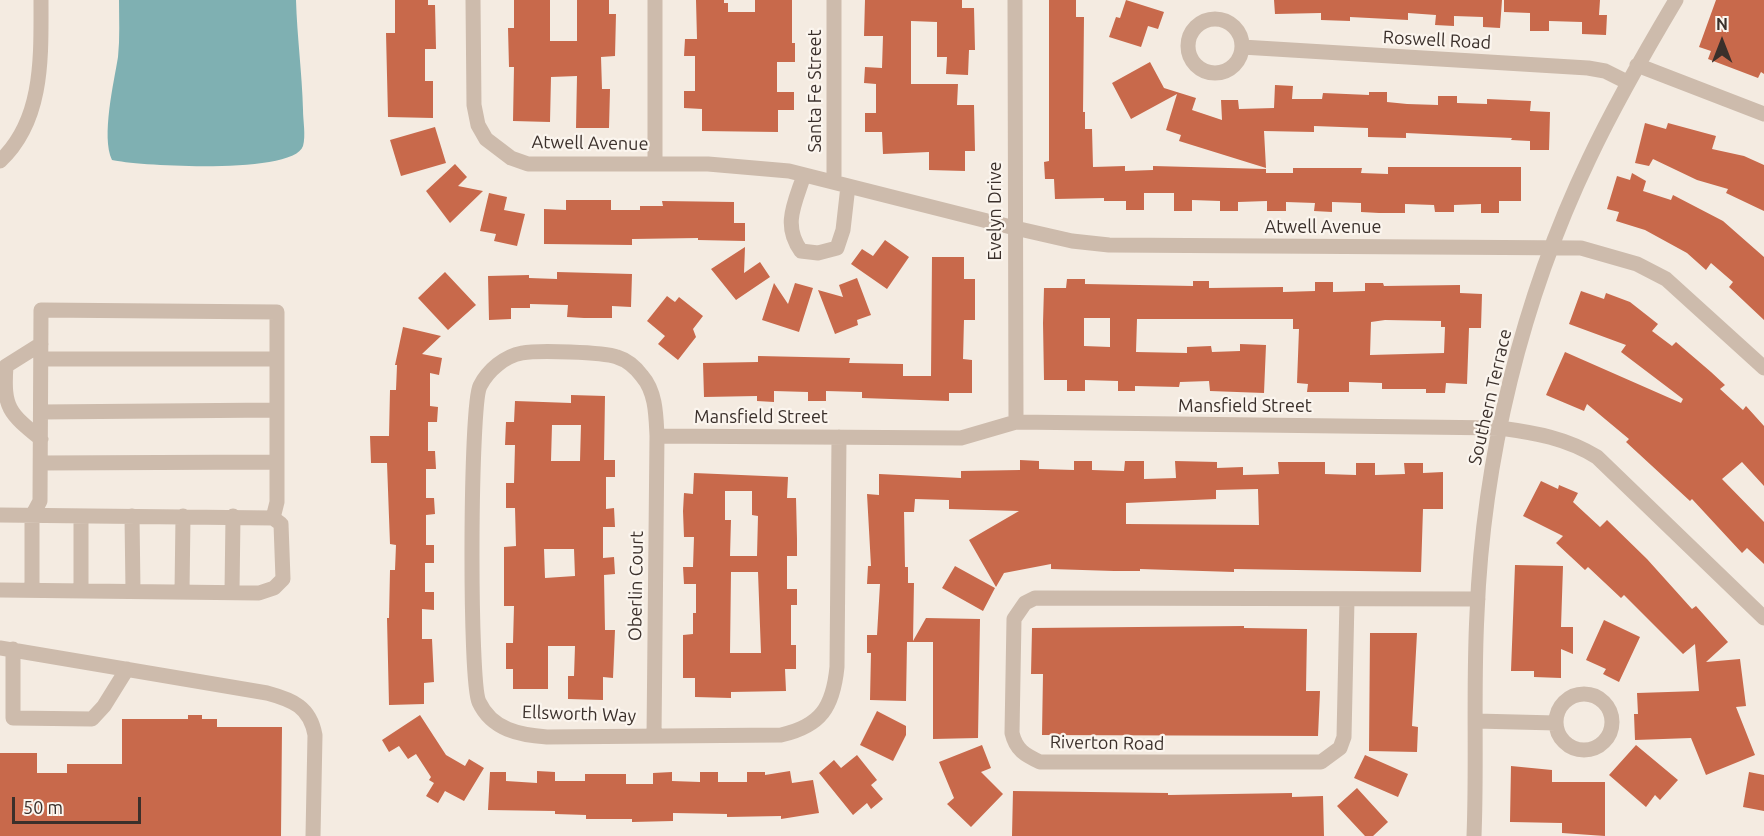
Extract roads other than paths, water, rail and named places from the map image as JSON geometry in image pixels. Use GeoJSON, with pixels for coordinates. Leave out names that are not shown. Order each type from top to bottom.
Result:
{"type":"FeatureCollection","features":[{"type":"Feature","properties":{"kind":"street"},"geometry":{"type":"LineString","coordinates":[[0,162],[25,130],[35,98],[41,62],[41,0]]}},
{"type":"Feature","properties":{"kind":"street","name":"Atwell Avenue"},"geometry":{"type":"LineString","coordinates":[[473,0],[474,105],[478,125],[486,139],[496,149],[528,164],[750,166],[804,175],[1071,241],[1109,245],[1581,248],[1637,264],[1666,279],[1764,368]]}},
{"type":"Feature","properties":{"kind":"street"},"geometry":{"type":"LineString","coordinates":[[655,0],[655,164]]}},
{"type":"Feature","properties":{"kind":"street","name":"Santa Fe Street"},"geometry":{"type":"LineString","coordinates":[[834,0],[841,184]]}},
{"type":"Feature","properties":{"kind":"street","name":"Evelyn Drive"},"geometry":{"type":"LineString","coordinates":[[1015,0],[1016,422]]}},
{"type":"Feature","properties":{"kind":"street","name":"Southern Terrace"},"geometry":{"type":"LineString","coordinates":[[1474,836],[1478,599],[1484,531],[1500,428],[1522,342],[1552,248],[1588,160],[1627,82],[1676,0]]}},
{"type":"Feature","properties":{"kind":"street","name":"Roswell Road"},"geometry":{"type":"LineString","coordinates":[[1242,46],[1588,68],[1605,71],[1627,82]]}},
{"type":"Feature","properties":{"kind":"street"},"geometry":{"type":"LineString","coordinates":[[1637,65],[1764,114]]}},
{"type":"Feature","properties":{"kind":"street"},"geometry":{"type":"LineString","coordinates":[[804,175],[790,237],[801,251],[818,253],[837,248],[843,230],[841,184]]}},
{"type":"Feature","properties":{"kind":"street"},"geometry":{"type":"LineString","coordinates":[[32,590],[32,516],[40,501],[41,310],[277,312],[277,502],[273,518]]}},
{"type":"Feature","properties":{"kind":"street"},"geometry":{"type":"LineString","coordinates":[[41,439],[17,420],[7,408],[4,392],[6,366],[41,351],[277,359]]}},
{"type":"Feature","properties":{"kind":"street","name":"Ellsworth Way"},"geometry":{"type":"LineString","coordinates":[[657,436],[652,394],[644,377],[618,357],[603,354],[522,353],[503,360],[490,372],[480,387],[475,428],[473,639],[475,689],[479,703],[492,720],[506,730],[525,736],[781,735],[800,731],[816,722],[826,709],[835,689],[837,667],[839,437]]}},
{"type":"Feature","properties":{"kind":"street"},"geometry":{"type":"LineString","coordinates":[[41,412],[277,410]]}},
{"type":"Feature","properties":{"kind":"street","name":"Mansfield Street"},"geometry":{"type":"LineString","coordinates":[[657,436],[961,438],[1016,422],[1500,428],[1548,434],[1577,445],[1597,458],[1764,618]]}},
{"type":"Feature","properties":{"kind":"street","name":"Oberlin Court"},"geometry":{"type":"LineString","coordinates":[[654,736],[657,436]]}},
{"type":"Feature","properties":{"kind":"street"},"geometry":{"type":"LineString","coordinates":[[41,463],[277,462]]}},
{"type":"Feature","properties":{"kind":"street"},"geometry":{"type":"LineString","coordinates":[[0,515],[273,518],[281,524],[283,579],[274,588],[259,593],[0,590]]}},
{"type":"Feature","properties":{"kind":"street"},"geometry":{"type":"LineString","coordinates":[[81,516],[81,590]]}},
{"type":"Feature","properties":{"kind":"street"},"geometry":{"type":"LineString","coordinates":[[132,516],[133,591]]}},
{"type":"Feature","properties":{"kind":"street"},"geometry":{"type":"LineString","coordinates":[[182,592],[183,516]]}},
{"type":"Feature","properties":{"kind":"street"},"geometry":{"type":"LineString","coordinates":[[232,592],[233,516]]}},
{"type":"Feature","properties":{"kind":"street","name":"Riverton Road"},"geometry":{"type":"LineString","coordinates":[[1347,600],[1344,737],[1340,748],[1321,762],[1040,762],[1021,752],[1015,744],[1012,733],[1012,631],[1018,610],[1035,598],[1060,596],[1347,600],[1478,599]]}},
{"type":"Feature","properties":{"kind":"street"},"geometry":{"type":"LineString","coordinates":[[127,669],[104,706],[92,719],[13,718],[6,648],[267,693],[293,700],[313,723],[315,735],[313,836]]}},
{"type":"Feature","properties":{"kind":"street"},"geometry":{"type":"LineString","coordinates":[[1476,722],[1556,723]]}},
{"type":"Feature","properties":{"kind":"water"},"geometry":{"type":"Polygon","coordinates":[[[119,0],[296,0],[304,128],[303,146],[293,155],[245,165],[181,166],[112,160],[109,150],[108,124],[118,57],[119,0]]]}}]}
